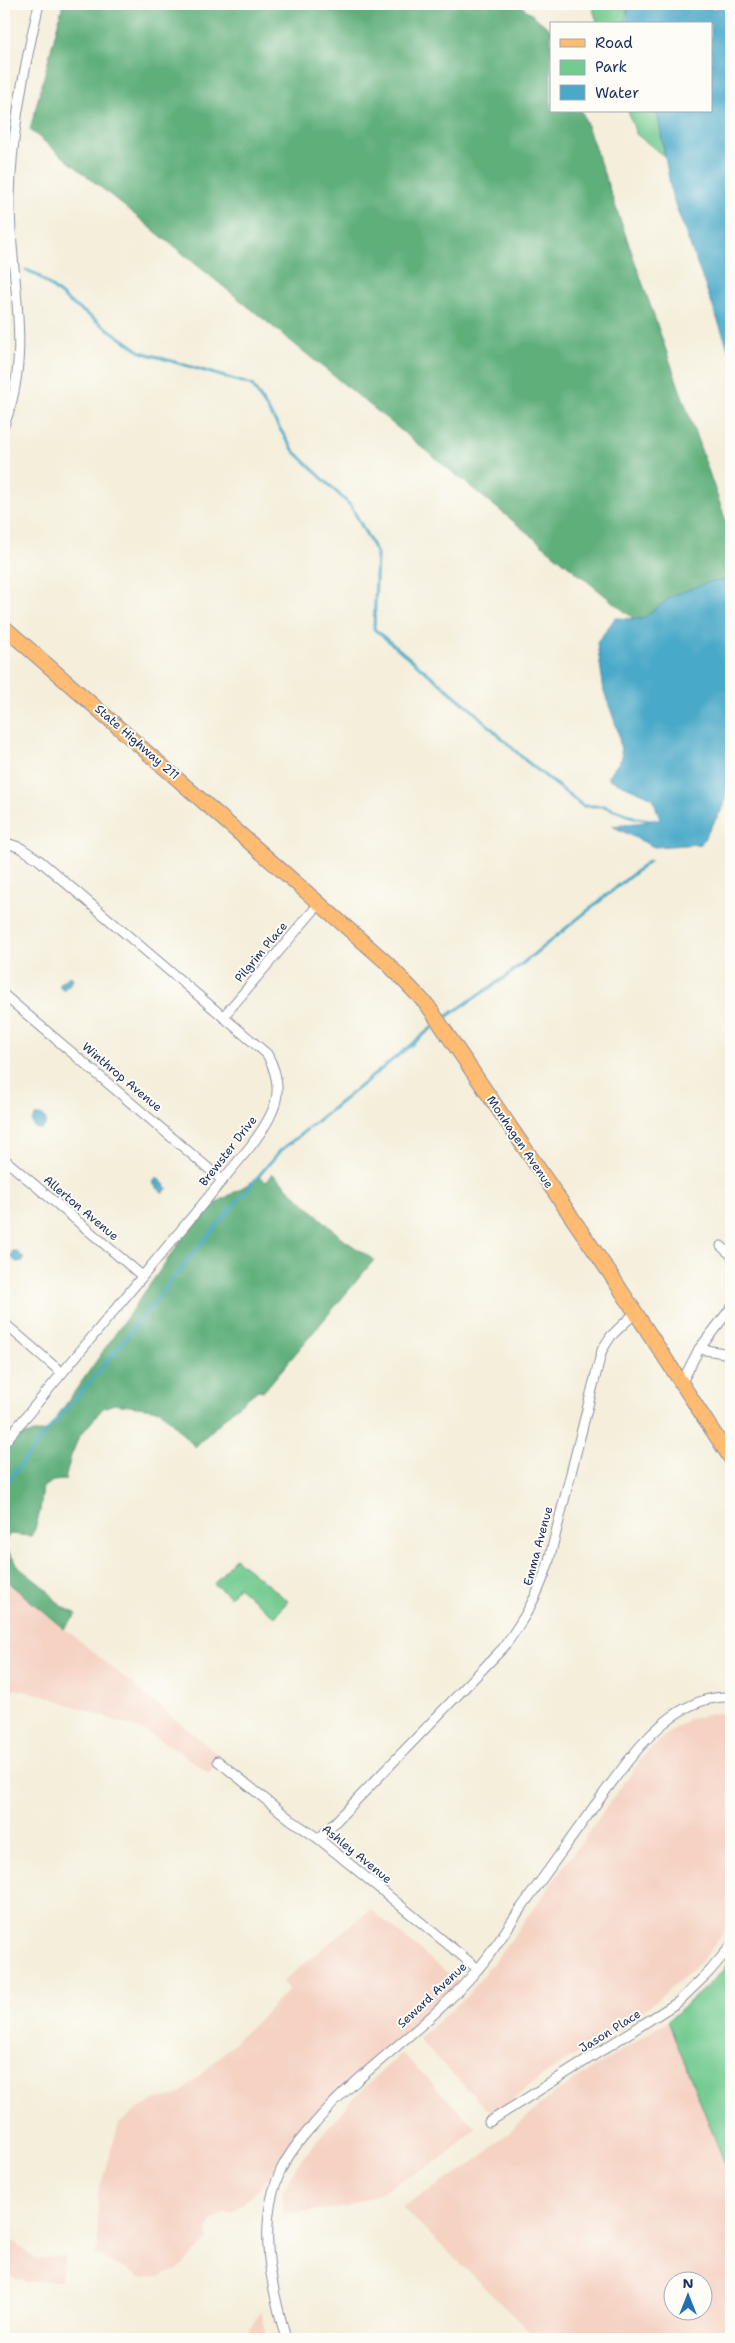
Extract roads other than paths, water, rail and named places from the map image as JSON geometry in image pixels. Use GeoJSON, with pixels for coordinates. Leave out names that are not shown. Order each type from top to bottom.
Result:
{"type":"FeatureCollection","features":[{"type":"Feature","properties":{"kind":"main road","name":"State Highway 211"},"geometry":{"type":"LineString","coordinates":[[4,627],[268,859]]}},
{"type":"Feature","properties":{"kind":"main road","name":"Monhagen Avenue"},"geometry":{"type":"LineString","coordinates":[[268,859],[386,962],[428,1006],[682,1382],[731,1459]]}},
{"type":"Feature","properties":{"kind":"street"},"geometry":{"type":"LineString","coordinates":[[4,424],[11,404],[19,363],[20,327],[10,205],[15,135],[28,53],[39,4]]}},
{"type":"Feature","properties":{"kind":"street","name":"Brewster Drive"},"geometry":{"type":"LineString","coordinates":[[4,842],[21,848],[39,860],[267,1054],[275,1069],[278,1093],[265,1127],[4,1443]]}},
{"type":"Feature","properties":{"kind":"street","name":"Pilgrim Place"},"geometry":{"type":"LineString","coordinates":[[223,1017],[319,904]]}},
{"type":"Feature","properties":{"kind":"street","name":"Winthrop Avenue"},"geometry":{"type":"LineString","coordinates":[[4,995],[222,1180]]}},
{"type":"Feature","properties":{"kind":"street","name":"Allerton Avenue"},"geometry":{"type":"LineString","coordinates":[[4,1159],[142,1275]]}},
{"type":"Feature","properties":{"kind":"street"},"geometry":{"type":"LineString","coordinates":[[721,1246],[731,1255]]}},
{"type":"Feature","properties":{"kind":"street"},"geometry":{"type":"LineString","coordinates":[[682,1382],[699,1349],[731,1308]]}},
{"type":"Feature","properties":{"kind":"street","name":"Emma Avenue"},"geometry":{"type":"LineString","coordinates":[[319,1838],[503,1648],[525,1619],[540,1590],[548,1564],[602,1350],[610,1336],[635,1313]]}},
{"type":"Feature","properties":{"kind":"street"},"geometry":{"type":"LineString","coordinates":[[4,1323],[62,1373]]}},
{"type":"Feature","properties":{"kind":"street"},"geometry":{"type":"LineString","coordinates":[[699,1349],[724,1353],[731,1357]]}},
{"type":"Feature","properties":{"kind":"street","name":"Seward Avenue"},"geometry":{"type":"LineString","coordinates":[[286,2339],[273,2286],[267,2236],[272,2195],[282,2168],[301,2139],[340,2094],[439,2009],[478,1969],[606,1790],[649,1737],[661,1725],[687,1707],[708,1699],[731,1697]]}},
{"type":"Feature","properties":{"kind":"street","name":"Ashley Avenue"},"geometry":{"type":"LineString","coordinates":[[218,1760],[291,1820],[319,1838],[478,1969]]}},
{"type":"Feature","properties":{"kind":"street","name":"Jason Place"},"geometry":{"type":"LineString","coordinates":[[489,2122],[678,2002],[709,1972],[731,1946]]}},
{"type":"Feature","properties":{"kind":"water"},"geometry":{"type":"Polygon","coordinates":[[[628,4],[697,4],[714,9],[723,4],[731,4],[731,356],[672,196],[658,116],[655,112],[712,112],[712,22],[627,22],[628,4]]]}},
{"type":"Feature","properties":{"kind":"water"},"geometry":{"type":"Polygon","coordinates":[[[731,580],[731,762],[724,806],[701,844],[654,847],[612,826],[660,820],[653,798],[607,778],[622,758],[618,731],[604,691],[597,643],[615,618],[643,619],[672,596],[709,582],[731,580]]]}},
{"type":"Feature","properties":{"kind":"water"},"geometry":{"type":"Polygon","coordinates":[[[70,976],[73,978],[72,982],[63,990],[60,988],[60,983],[70,976]]]}},
{"type":"Feature","properties":{"kind":"water"},"geometry":{"type":"Polygon","coordinates":[[[39,1115],[44,1117],[46,1122],[44,1127],[39,1129],[34,1127],[32,1122],[34,1117],[39,1115]]]}},
{"type":"Feature","properties":{"kind":"water"},"geometry":{"type":"Polygon","coordinates":[[[157,1177],[168,1188],[163,1193],[152,1183],[157,1177]]]}},
{"type":"Feature","properties":{"kind":"water"},"geometry":{"type":"Polygon","coordinates":[[[13,1251],[17,1251],[23,1257],[23,1261],[16,1262],[10,1256],[13,1251]]]}},
{"type":"Feature","properties":{"kind":"waterway"},"geometry":{"type":"LineString","coordinates":[[26,270],[36,274],[71,303],[141,352],[252,385],[294,451],[351,506],[377,554],[374,629],[470,708],[525,760],[583,806],[604,806],[636,818],[660,821]]}},
{"type":"Feature","properties":{"kind":"waterway"},"geometry":{"type":"LineString","coordinates":[[446,1017],[507,976],[649,861]]}},
{"type":"Feature","properties":{"kind":"waterway"},"geometry":{"type":"LineString","coordinates":[[4,1486],[47,1431],[98,1373],[196,1250],[279,1152],[433,1027]]}}]}
